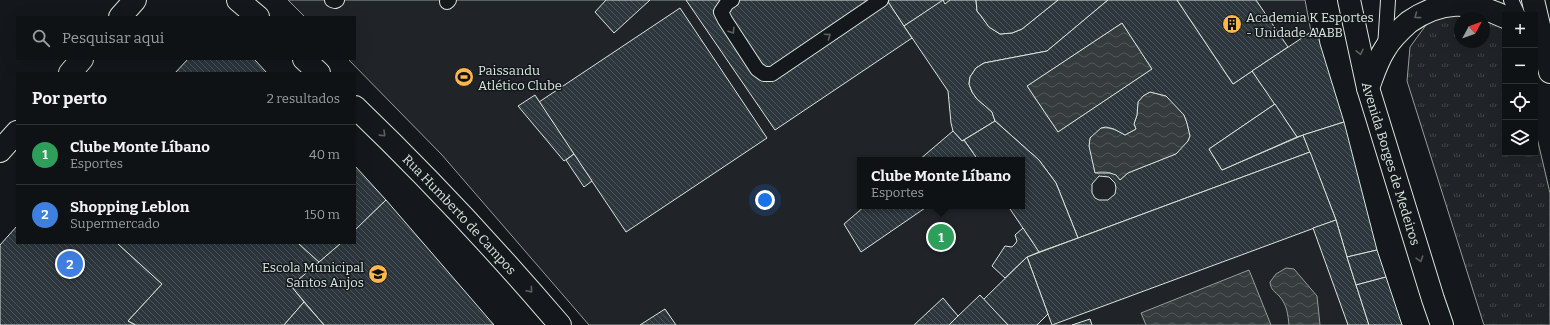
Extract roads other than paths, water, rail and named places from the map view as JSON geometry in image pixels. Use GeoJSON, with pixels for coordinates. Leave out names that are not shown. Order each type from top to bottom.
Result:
{"type":"FeatureCollection","features":[{"type":"Feature","properties":{"kind":"main road"},"geometry":{"type":"LineString","coordinates":[[121,16],[135,0]]}},
{"type":"Feature","properties":{"kind":"main road"},"geometry":{"type":"LineString","coordinates":[[238,0],[257,16]]}},
{"type":"Feature","properties":{"kind":"main road","name":"Avenida Borges de Medeiros"},"geometry":{"type":"LineString","coordinates":[[1349,0],[1368,88],[1442,325]]}},
{"type":"Feature","properties":{"kind":"main road"},"geometry":{"type":"LineString","coordinates":[[1368,88],[1385,48],[1397,32],[1430,6],[1449,0],[1472,3],[1493,10],[1502,15]]}},
{"type":"Feature","properties":{"kind":"main road"},"geometry":{"type":"LineString","coordinates":[[1533,0],[1543,55]]}},
{"type":"Feature","properties":{"kind":"main road"},"geometry":{"type":"LineString","coordinates":[[71,72],[81,60]]}},
{"type":"Feature","properties":{"kind":"main road"},"geometry":{"type":"LineString","coordinates":[[305,60],[318,72]]}},
{"type":"Feature","properties":{"kind":"main road","name":"Rua Humberto de Campos"},"geometry":{"type":"LineString","coordinates":[[356,108],[455,207],[560,325]]}},
{"type":"Feature","properties":{"kind":"main road"},"geometry":{"type":"LineString","coordinates":[[0,151],[16,133]]}},
{"type":"Feature","properties":{"kind":"lane"},"geometry":{"type":"LineString","coordinates":[[332,0],[337,0]]}},
{"type":"Feature","properties":{"kind":"lane"},"geometry":{"type":"LineString","coordinates":[[732,0],[726,3],[721,12],[757,69],[764,74],[772,74],[881,0]]}},
{"type":"Feature","properties":{"kind":"lane"},"geometry":{"type":"LineString","coordinates":[[1385,48],[1388,0]]}},
{"type":"Feature","properties":{"kind":"lane"},"geometry":{"type":"LineString","coordinates":[[1511,0],[1517,12]]}},
{"type":"Feature","properties":{"kind":"water"},"geometry":{"type":"Polygon","coordinates":[[[1122,23],[1152,69],[1058,132],[1027,86],[1122,23]]]}},
{"type":"Feature","properties":{"kind":"water"},"geometry":{"type":"Polygon","coordinates":[[[1150,92],[1166,96],[1184,115],[1190,136],[1186,145],[1176,154],[1128,173],[1120,180],[1109,173],[1095,173],[1089,145],[1093,132],[1097,129],[1108,128],[1125,135],[1136,129],[1134,124],[1137,115],[1138,102],[1143,96],[1150,92]]]}},
{"type":"Feature","properties":{"kind":"water"},"geometry":{"type":"Polygon","coordinates":[[[1286,268],[1294,269],[1317,296],[1320,325],[1289,325],[1286,307],[1280,297],[1272,289],[1270,282],[1276,274],[1286,268]]]}},
{"type":"Feature","properties":{"kind":"water"},"geometry":{"type":"Polygon","coordinates":[[[1249,270],[1271,325],[1146,325],[1141,313],[1249,270]]]}},
{"type":"Feature","properties":{"kind":"place","name":"Academia K Esportes - Unidade AABB"},"geometry":{"type":"Point","coordinates":[1232,24]}},
{"type":"Feature","properties":{"kind":"place","name":"Paissandu Atlético Clube"},"geometry":{"type":"Point","coordinates":[464,77]}},
{"type":"Feature","properties":{"kind":"place","name":"Clube Monte Líbano"},"geometry":{"type":"Point","coordinates":[941,237]}},
{"type":"Feature","properties":{"kind":"place","name":"Shopping Leblon"},"geometry":{"type":"Point","coordinates":[70,264]}},
{"type":"Feature","properties":{"kind":"place","name":"Escola Municipal Santos Anjos"},"geometry":{"type":"Point","coordinates":[378,274]}}]}
